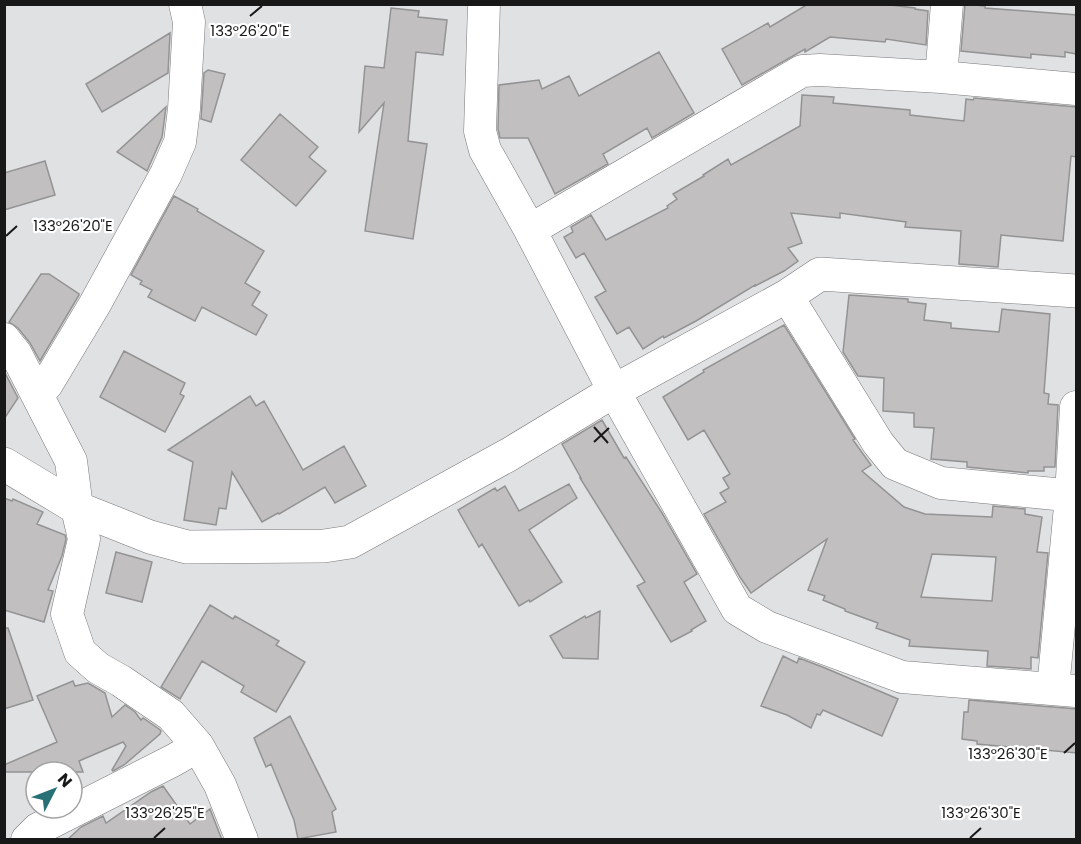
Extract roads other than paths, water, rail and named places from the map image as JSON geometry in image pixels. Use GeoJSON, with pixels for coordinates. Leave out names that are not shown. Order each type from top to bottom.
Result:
{"type":"FeatureCollection","features":[{"type":"Feature","properties":{"kind":"street"},"geometry":{"type":"LineString","coordinates":[[38,394],[47,384],[95,304],[166,174],[180,142],[189,22],[185,4]]}},
{"type":"Feature","properties":{"kind":"street"},"geometry":{"type":"LineString","coordinates":[[484,4],[480,131],[485,150],[530,230],[614,391],[737,609],[767,627],[902,677],[1065,690],[1077,407]]}},
{"type":"Feature","properties":{"kind":"street"},"geometry":{"type":"LineString","coordinates":[[941,77],[946,4]]}},
{"type":"Feature","properties":{"kind":"street"},"geometry":{"type":"LineString","coordinates":[[530,230],[802,71],[941,77],[1077,89]]}},
{"type":"Feature","properties":{"kind":"street"},"geometry":{"type":"LineString","coordinates":[[4,464],[77,508],[150,537],[187,547],[324,546],[350,542],[510,454],[614,391],[787,296],[820,274],[1077,291]]}},
{"type":"Feature","properties":{"kind":"street"},"geometry":{"type":"LineString","coordinates":[[787,296],[878,443],[895,464],[941,483],[1074,496]]}},
{"type":"Feature","properties":{"kind":"street"},"geometry":{"type":"LineString","coordinates":[[4,339],[16,354],[38,394],[70,461],[84,539],[67,614],[80,651],[98,668],[171,715],[198,746],[220,785],[242,840]]}},
{"type":"Feature","properties":{"kind":"street"},"geometry":{"type":"LineString","coordinates":[[27,840],[38,829],[198,746]]}},
{"type":"Feature","properties":{"kind":"street"},"geometry":{"type":"LineString","coordinates":[[4,836],[9,840]]}}]}
